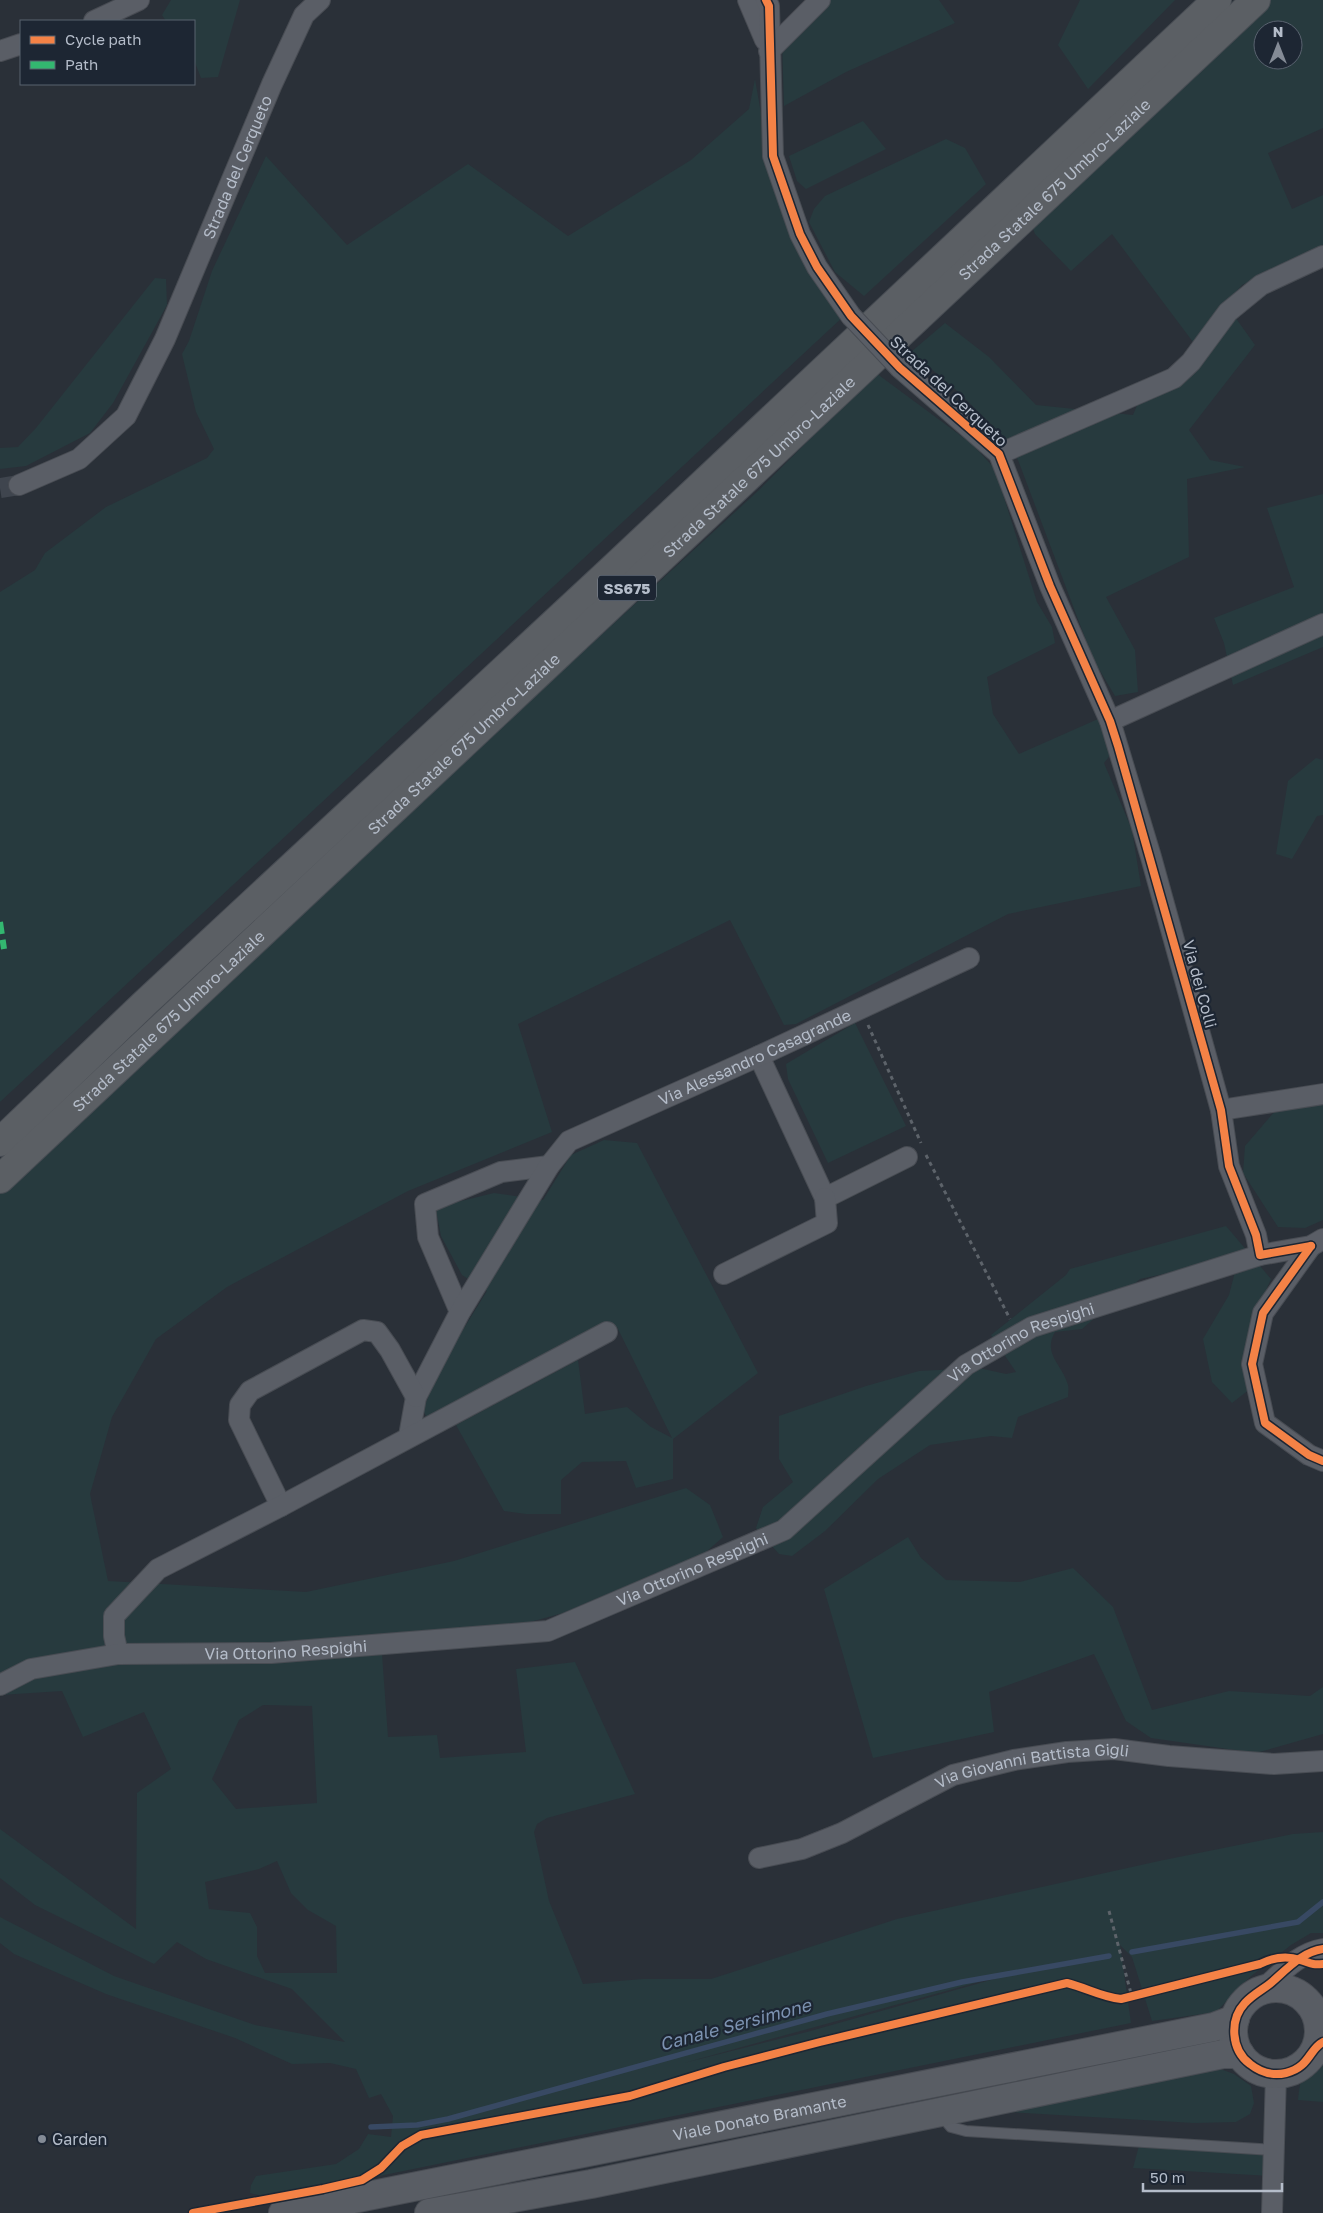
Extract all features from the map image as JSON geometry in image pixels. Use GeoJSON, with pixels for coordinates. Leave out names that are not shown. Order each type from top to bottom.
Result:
{"type":"FeatureCollection","features":[{"type":"Feature","properties":{"kind":"highway","name":"Strada Statale 675 Umbro-Laziale"},"geometry":{"type":"LineString","coordinates":[[0,1142],[144,1004],[610,571],[1217,0]]}},
{"type":"Feature","properties":{"kind":"highway","name":"Strada Statale 675 Umbro-Laziale"},"geometry":{"type":"LineString","coordinates":[[0,1179],[1256,0]]}},
{"type":"Feature","properties":{"kind":"main road"},"geometry":{"type":"LineString","coordinates":[[1284,1989],[1315,2002],[1320,2044],[1301,2066],[1285,2073],[1276,2074],[1255,2068],[1240,2054],[1234,2037],[1235,2019],[1244,2004],[1258,1992],[1284,1989]]}},
{"type":"Feature","properties":{"kind":"main road","name":"Viale Donato Bramante"},"geometry":{"type":"LineString","coordinates":[[282,2213],[1214,2027],[1235,2019]]}},
{"type":"Feature","properties":{"kind":"main road","name":"Viale Donato Bramante"},"geometry":{"type":"LineString","coordinates":[[428,2213],[591,2184],[1223,2054],[1240,2054]]}},
{"type":"Feature","properties":{"kind":"street"},"geometry":{"type":"LineString","coordinates":[[96,20],[139,0]]}},
{"type":"Feature","properties":{"kind":"street","name":"Strada del Cerqueto"},"geometry":{"type":"LineString","coordinates":[[19,485],[79,458],[126,416],[166,339],[303,8],[320,0]]}},
{"type":"Feature","properties":{"kind":"street","name":"Strada del Cerqueto"},"geometry":{"type":"LineString","coordinates":[[748,0],[769,51]]}},
{"type":"Feature","properties":{"kind":"street","name":"Strada del Cerqueto"},"geometry":{"type":"LineString","coordinates":[[766,0],[768,6],[773,156],[800,234],[817,267],[851,316],[900,368],[999,454],[1050,586],[1110,721]]}},
{"type":"Feature","properties":{"kind":"street"},"geometry":{"type":"LineString","coordinates":[[769,51],[820,0]]}},
{"type":"Feature","properties":{"kind":"street"},"geometry":{"type":"LineString","coordinates":[[0,51],[20,44]]}},
{"type":"Feature","properties":{"kind":"street"},"geometry":{"type":"LineString","coordinates":[[999,454],[1174,378],[1191,362],[1228,312],[1261,285],[1323,256]]}},
{"type":"Feature","properties":{"kind":"street"},"geometry":{"type":"LineString","coordinates":[[1110,721],[1323,624]]}},
{"type":"Feature","properties":{"kind":"street","name":"Via dei Colli"},"geometry":{"type":"LineString","coordinates":[[1110,721],[1151,857],[1221,1110],[1229,1166],[1256,1235],[1260,1255]]}},
{"type":"Feature","properties":{"kind":"street","name":"Via Alessandro Casagrande"},"geometry":{"type":"LineString","coordinates":[[409,1436],[416,1397],[460,1312],[548,1166],[568,1141],[759,1056],[969,958]]}},
{"type":"Feature","properties":{"kind":"street"},"geometry":{"type":"LineString","coordinates":[[724,1274],[827,1223],[825,1198],[759,1056]]}},
{"type":"Feature","properties":{"kind":"street"},"geometry":{"type":"LineString","coordinates":[[1221,1110],[1323,1094]]}},
{"type":"Feature","properties":{"kind":"street"},"geometry":{"type":"LineString","coordinates":[[825,1198],[908,1157]]}},
{"type":"Feature","properties":{"kind":"street"},"geometry":{"type":"LineString","coordinates":[[460,1312],[428,1237],[425,1204],[501,1172],[548,1166]]}},
{"type":"Feature","properties":{"kind":"street"},"geometry":{"type":"LineString","coordinates":[[1317,1242],[1263,1313],[1252,1364],[1264,1423],[1308,1455],[1323,1461]]}},
{"type":"Feature","properties":{"kind":"street","name":"Via Ottorino Respighi"},"geometry":{"type":"LineString","coordinates":[[0,1685],[31,1669],[118,1654],[271,1653],[548,1631],[784,1530],[966,1365],[1032,1327],[1260,1255],[1317,1242]]}},
{"type":"Feature","properties":{"kind":"street"},"geometry":{"type":"LineString","coordinates":[[281,1506],[239,1420],[240,1405],[250,1391],[363,1330],[377,1332],[390,1350],[416,1397]]}},
{"type":"Feature","properties":{"kind":"street"},"geometry":{"type":"LineString","coordinates":[[118,1654],[114,1636],[114,1616],[158,1569],[281,1506],[607,1332]]}},
{"type":"Feature","properties":{"kind":"street","name":"Via Giovanni Battista Gigli"},"geometry":{"type":"LineString","coordinates":[[759,1858],[802,1849],[842,1833],[953,1775],[1014,1760],[1067,1752],[1114,1749],[1169,1756],[1274,1764],[1323,1761]]}},
{"type":"Feature","properties":{"kind":"street"},"geometry":{"type":"LineString","coordinates":[[1258,1992],[1298,1959],[1314,1950],[1323,1949]]}},
{"type":"Feature","properties":{"kind":"street"},"geometry":{"type":"LineString","coordinates":[[1272,2213],[1276,2074]]}},
{"type":"Feature","properties":{"kind":"lane"},"geometry":{"type":"LineString","coordinates":[[940,2113],[951,2127],[966,2132],[1274,2150]]}},
{"type":"Feature","properties":{"kind":"path"},"geometry":{"type":"LineString","coordinates":[[860,1009],[936,1176],[1018,1335]]}},
{"type":"Feature","properties":{"kind":"path"},"geometry":{"type":"LineString","coordinates":[[1109,1912],[1135,1996],[1121,1999]]}},
{"type":"Feature","properties":{"kind":"green space"},"geometry":{"type":"Polygon","coordinates":[[[171,0],[240,0],[218,77],[201,78],[195,63],[195,20],[165,20],[162,15],[171,0]]]}},
{"type":"Feature","properties":{"kind":"green space"},"geometry":{"type":"Polygon","coordinates":[[[826,0],[939,0],[955,23],[846,72],[784,106],[782,42],[826,0]]]}},
{"type":"Feature","properties":{"kind":"green space"},"geometry":{"type":"Polygon","coordinates":[[[1080,0],[1175,0],[1088,89],[1058,45],[1080,0]]]}},
{"type":"Feature","properties":{"kind":"green space"},"geometry":{"type":"Polygon","coordinates":[[[1267,0],[1323,0],[1323,128],[1268,153],[1292,209],[1323,195],[1323,247],[1242,285],[1193,342],[1112,234],[1071,271],[1035,234],[1032,226],[1267,0]]]}},
{"type":"Feature","properties":{"kind":"green space"},"geometry":{"type":"Polygon","coordinates":[[[755,79],[771,171],[845,315],[0,1102],[0,592],[35,570],[45,553],[106,507],[207,458],[214,449],[196,412],[182,354],[189,341],[212,271],[266,156],[347,245],[468,164],[568,236],[691,160],[749,109],[755,79]]]}},
{"type":"Feature","properties":{"kind":"green space"},"geometry":{"type":"Polygon","coordinates":[[[863,121],[886,149],[806,189],[797,181],[789,156],[863,121]]]}},
{"type":"Feature","properties":{"kind":"green space"},"geometry":{"type":"Polygon","coordinates":[[[946,139],[965,148],[986,184],[864,296],[835,272],[809,222],[814,209],[825,196],[946,139]]]}},
{"type":"Feature","properties":{"kind":"green space"},"geometry":{"type":"Polygon","coordinates":[[[155,278],[166,279],[167,305],[113,403],[90,433],[26,466],[0,469],[0,448],[18,447],[36,428],[155,278]]]}},
{"type":"Feature","properties":{"kind":"green space"},"geometry":{"type":"Polygon","coordinates":[[[1235,317],[1255,345],[1189,430],[1210,460],[1245,467],[1187,479],[1189,557],[1106,597],[1135,650],[1138,692],[1115,696],[1093,659],[1018,460],[993,426],[953,387],[911,352],[945,323],[989,357],[1036,405],[1133,415],[1138,403],[1235,317]]]}},
{"type":"Feature","properties":{"kind":"green space"},"geometry":{"type":"Polygon","coordinates":[[[876,373],[972,444],[995,469],[1037,602],[1052,627],[1055,643],[987,677],[993,714],[1019,754],[1098,719],[1111,754],[1104,763],[1132,830],[1141,886],[1008,914],[796,1024],[784,1025],[730,920],[518,1024],[552,1132],[408,1191],[227,1287],[156,1339],[112,1417],[90,1494],[108,1581],[306,1592],[454,1561],[686,1488],[710,1505],[723,1537],[706,1552],[563,1613],[523,1624],[382,1654],[388,1737],[437,1735],[440,1758],[526,1752],[516,1669],[575,1662],[635,1794],[547,1818],[537,1824],[534,1832],[549,1901],[583,1984],[643,1979],[711,1979],[897,1919],[1159,1861],[1293,1834],[1323,1832],[1323,1933],[1311,1933],[1291,1945],[1250,1977],[1216,2012],[1152,2021],[1132,1957],[1120,1945],[1131,2023],[379,2176],[267,2197],[250,2193],[251,2185],[256,2176],[336,2164],[359,2149],[368,2134],[391,2137],[393,2116],[381,2094],[369,2098],[356,2069],[330,2063],[292,2064],[235,2038],[106,1994],[14,1954],[0,1943],[0,1917],[114,1976],[255,2025],[345,2042],[292,1989],[206,1959],[177,1942],[154,1964],[35,1905],[0,1878],[0,1829],[136,1929],[137,1793],[171,1769],[144,1712],[83,1737],[62,1691],[0,1695],[0,1190],[392,831],[498,730],[759,490],[876,373]],[[263,1705],[239,1720],[212,1779],[236,1809],[317,1803],[312,1706],[263,1705]],[[277,1861],[259,1869],[205,1882],[209,1909],[250,1913],[257,1927],[257,1956],[265,1973],[337,1973],[336,1926],[308,1910],[291,1893],[277,1861]],[[1037,1966],[684,2063],[807,2032],[1037,1966]]]}},
{"type":"Feature","properties":{"kind":"green space"},"geometry":{"type":"Polygon","coordinates":[[[1323,494],[1323,647],[1233,685],[1224,643],[1214,618],[1294,587],[1267,508],[1323,494]]]}},
{"type":"Feature","properties":{"kind":"green space"},"geometry":{"type":"Polygon","coordinates":[[[1316,758],[1323,760],[1323,815],[1317,816],[1292,859],[1276,854],[1288,781],[1316,758]]]}},
{"type":"Feature","properties":{"kind":"green space"},"geometry":{"type":"Polygon","coordinates":[[[855,1023],[906,1126],[828,1163],[788,1079],[786,1064],[855,1023]]]}},
{"type":"Feature","properties":{"kind":"green space"},"geometry":{"type":"Polygon","coordinates":[[[1323,1102],[1323,1220],[1305,1228],[1278,1227],[1243,1173],[1245,1146],[1275,1111],[1323,1102]]]}},
{"type":"Feature","properties":{"kind":"green space"},"geometry":{"type":"Polygon","coordinates":[[[604,1140],[637,1143],[758,1373],[673,1439],[673,1479],[636,1488],[626,1461],[582,1462],[561,1480],[561,1514],[526,1514],[504,1511],[456,1425],[578,1360],[585,1414],[627,1407],[651,1427],[672,1438],[617,1327],[604,1324],[427,1418],[423,1410],[441,1365],[487,1291],[462,1275],[441,1236],[436,1210],[453,1203],[494,1193],[543,1200],[571,1155],[604,1140]]]}},
{"type":"Feature","properties":{"kind":"green space"},"geometry":{"type":"Polygon","coordinates":[[[1226,1226],[1271,1279],[1252,1322],[1250,1389],[1232,1403],[1212,1382],[1203,1339],[1229,1295],[1235,1272],[1201,1266],[1140,1279],[1082,1329],[1055,1332],[1051,1347],[1052,1353],[1068,1386],[1068,1397],[1018,1417],[1012,1438],[991,1436],[930,1445],[878,1479],[825,1531],[792,1556],[779,1554],[756,1528],[763,1507],[793,1482],[779,1459],[779,1416],[866,1386],[919,1371],[979,1368],[1006,1374],[1016,1372],[991,1335],[1066,1275],[1070,1269],[1226,1226]]]}},
{"type":"Feature","properties":{"kind":"green space"},"geometry":{"type":"Polygon","coordinates":[[[908,1537],[921,1558],[946,1580],[1020,1582],[1073,1568],[1113,1607],[1152,1710],[1229,1691],[1310,1696],[1323,1687],[1323,1734],[1256,1753],[1151,1738],[1126,1721],[1094,1654],[989,1692],[994,1732],[873,1758],[824,1589],[908,1537]]]}},
{"type":"Feature","properties":{"kind":"green space"},"geometry":{"type":"Polygon","coordinates":[[[1323,2055],[1323,2102],[1298,2100],[1304,2074],[1316,2059],[1323,2055]]]}},
{"type":"Feature","properties":{"kind":"green space"},"geometry":{"type":"Polygon","coordinates":[[[1212,2066],[1234,2074],[1251,2086],[1254,2103],[1250,2114],[1236,2122],[1194,2123],[1009,2112],[1212,2066]]]}},
{"type":"Feature","properties":{"kind":"green space"},"geometry":{"type":"Polygon","coordinates":[[[1140,2142],[1270,2156],[1270,2176],[1133,2168],[1140,2142]]]}},
{"type":"Feature","properties":{"kind":"waterway","name":"Canale Sersimone"},"geometry":{"type":"LineString","coordinates":[[1132,1952],[1298,1922],[1323,1902]]}},
{"type":"Feature","properties":{"kind":"waterway","name":"Canale Sersimone"},"geometry":{"type":"LineString","coordinates":[[371,2127],[417,2125],[448,2119],[827,2014],[962,1982],[1109,1956]]}},
{"type":"Feature","properties":{"kind":"tunnel"},"geometry":{"type":"LineString","coordinates":[[0,488],[19,485]]}},
{"type":"Feature","properties":{"kind":"marked path"},"geometry":{"type":"LineString","coordinates":[[0,922],[4,949]]}},
{"type":"Feature","properties":{"kind":"cycle path"},"geometry":{"type":"LineString","coordinates":[[766,0],[769,6],[773,156],[800,234],[817,267],[851,316],[900,368],[999,454],[1050,586],[1110,721],[1221,1110],[1229,1166],[1256,1235],[1260,1255],[1311,1246]]}},
{"type":"Feature","properties":{"kind":"cycle path"},"geometry":{"type":"LineString","coordinates":[[1311,1246],[1263,1313],[1252,1364],[1265,1423],[1309,1455],[1323,1461]]}},
{"type":"Feature","properties":{"kind":"cycle path"},"geometry":{"type":"LineString","coordinates":[[1323,1949],[1308,1953],[1302,1957],[1248,2000],[1236,2018],[1234,2035],[1239,2051],[1244,2058],[1258,2069],[1272,2074],[1286,2073],[1300,2067],[1318,2045],[1323,2042]]}},
{"type":"Feature","properties":{"kind":"cycle path"},"geometry":{"type":"LineString","coordinates":[[193,2213],[362,2180],[381,2168],[402,2146],[421,2135],[630,2096],[724,2067],[820,2042],[1067,1983],[1121,1999],[1279,1958],[1295,1958],[1313,1964],[1323,1964]]}},
{"type":"Feature","properties":{"kind":"place","name":"Garden"},"geometry":{"type":"Point","coordinates":[42,2139]}}]}
